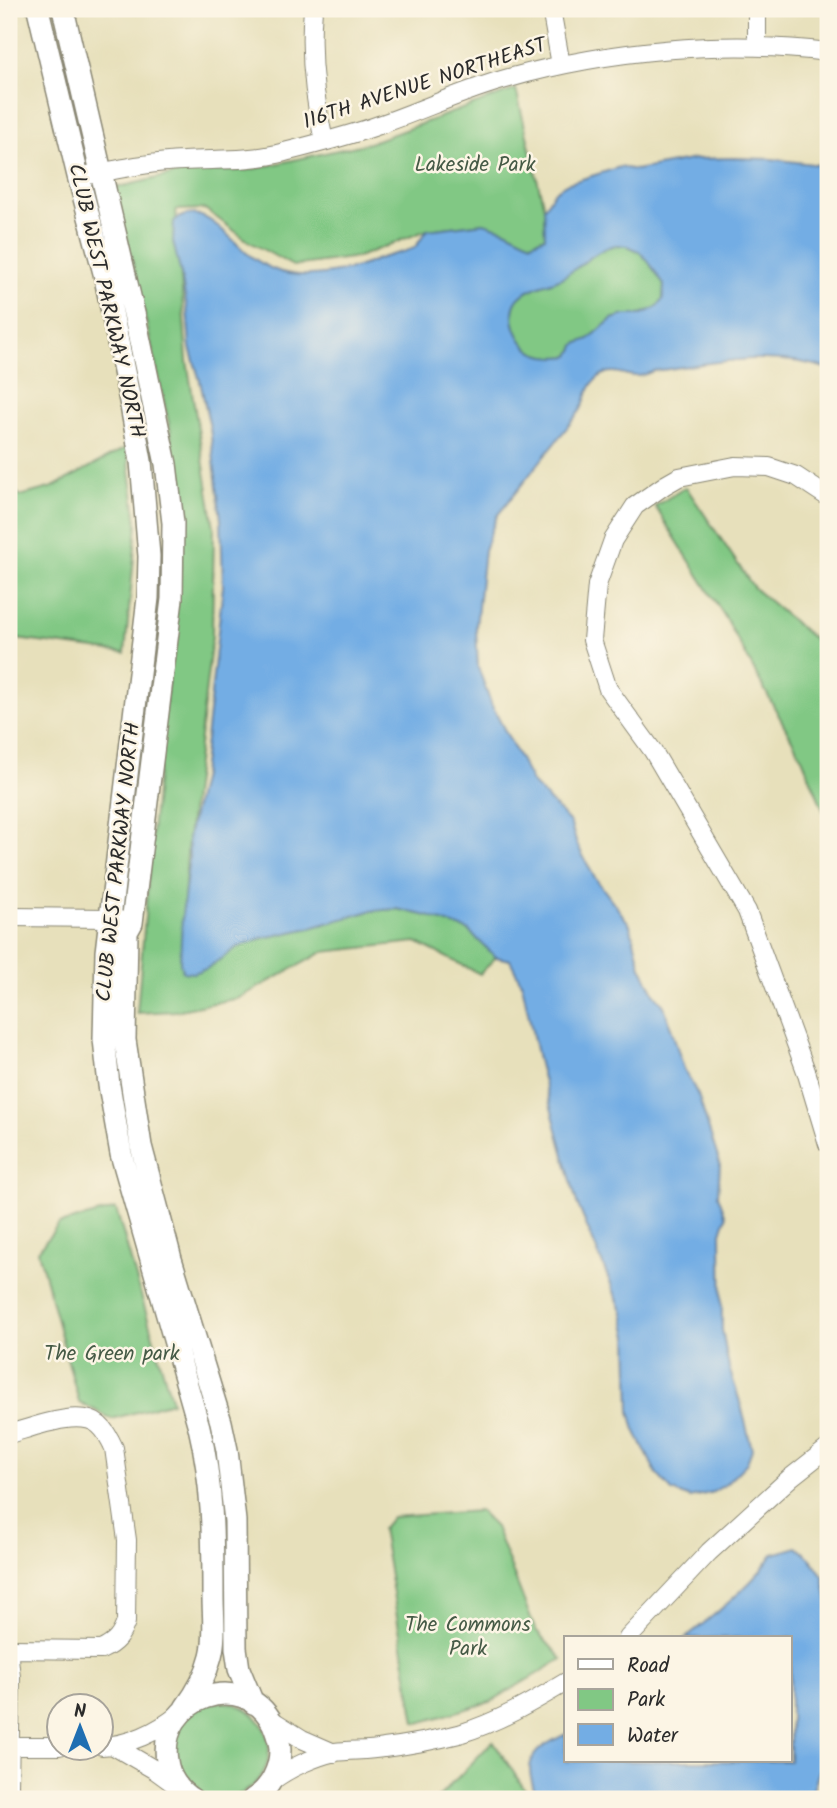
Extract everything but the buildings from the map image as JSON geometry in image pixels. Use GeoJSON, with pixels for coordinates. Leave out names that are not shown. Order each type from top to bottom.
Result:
{"type":"FeatureCollection","features":[{"type":"Feature","properties":{"kind":"street","name":"CLUB WEST PARKWAY NORTH"},"geometry":{"type":"LineString","coordinates":[[38,9],[104,273],[134,419],[141,460],[149,556],[148,598],[106,952],[104,1040],[121,1154],[199,1427],[210,1487],[213,1538],[211,1657],[201,1686],[169,1730],[165,1750],[168,1769],[186,1795]]}},
{"type":"Feature","properties":{"kind":"street"},"geometry":{"type":"LineString","coordinates":[[64,9],[166,464],[173,523],[172,599],[132,923],[127,932],[125,1040],[141,1146],[227,1450],[235,1521],[236,1648],[239,1669],[253,1703]]}},
{"type":"Feature","properties":{"kind":"street"},"geometry":{"type":"LineString","coordinates":[[313,9],[312,55],[318,117],[324,141]]}},
{"type":"Feature","properties":{"kind":"street"},"geometry":{"type":"LineString","coordinates":[[551,9],[561,65]]}},
{"type":"Feature","properties":{"kind":"street"},"geometry":{"type":"LineString","coordinates":[[757,9],[757,47]]}},
{"type":"Feature","properties":{"kind":"street","name":"116TH AVENUE NORTHEAST"},"geometry":{"type":"LineString","coordinates":[[78,176],[180,160],[273,155],[380,125],[507,78],[613,56],[701,48],[757,47],[828,52]]}},
{"type":"Feature","properties":{"kind":"street"},"geometry":{"type":"LineString","coordinates":[[828,497],[796,476],[769,467],[735,466],[680,477],[665,485],[635,506],[613,540],[597,585],[592,640],[608,689],[653,751],[747,911],[806,1071],[828,1144]]}},
{"type":"Feature","properties":{"kind":"street"},"geometry":{"type":"LineString","coordinates":[[9,917],[110,918],[132,923]]}},
{"type":"Feature","properties":{"kind":"street"},"geometry":{"type":"LineString","coordinates":[[9,1434],[69,1418],[85,1418],[98,1423],[114,1448],[127,1540],[125,1622],[122,1634],[113,1644],[102,1650],[9,1649]]}},
{"type":"Feature","properties":{"kind":"street"},"geometry":{"type":"LineString","coordinates":[[630,1636],[709,1552],[790,1478],[828,1448]]}},
{"type":"Feature","properties":{"kind":"street"},"geometry":{"type":"LineString","coordinates":[[9,1658],[9,1786],[12,1799]]}},
{"type":"Feature","properties":{"kind":"street"},"geometry":{"type":"LineString","coordinates":[[255,1798],[287,1769],[334,1753],[383,1748],[457,1734],[527,1706],[564,1683]]}},
{"type":"Feature","properties":{"kind":"street"},"geometry":{"type":"LineString","coordinates":[[116,1742],[154,1732],[197,1700],[225,1694],[253,1703],[270,1719],[302,1739],[334,1753]]}},
{"type":"Feature","properties":{"kind":"street"},"geometry":{"type":"LineString","coordinates":[[270,1719],[280,1750],[272,1781]]}},
{"type":"Feature","properties":{"kind":"street"},"geometry":{"type":"LineString","coordinates":[[9,1746],[46,1746]]}},
{"type":"Feature","properties":{"kind":"street"},"geometry":{"type":"LineString","coordinates":[[116,1750],[155,1770],[186,1795]]}},
{"type":"Feature","properties":{"kind":"green space","name":"Lakeside Park"},"geometry":{"type":"Polygon","coordinates":[[[516,89],[544,208],[545,237],[531,243],[483,223],[427,230],[358,257],[293,266],[248,241],[205,209],[176,210],[187,361],[214,527],[212,636],[188,838],[180,963],[206,969],[238,947],[263,938],[370,911],[397,909],[468,930],[496,957],[480,974],[416,942],[323,952],[239,998],[175,1011],[137,1013],[153,821],[180,564],[171,433],[126,233],[106,190],[184,172],[249,170],[369,143],[516,89]]]}},
{"type":"Feature","properties":{"kind":"green space"},"geometry":{"type":"Polygon","coordinates":[[[616,245],[639,251],[664,285],[663,299],[657,307],[640,315],[625,315],[612,319],[589,339],[576,344],[570,356],[538,354],[524,344],[513,319],[513,310],[521,296],[560,278],[601,251],[616,245]]]}},
{"type":"Feature","properties":{"kind":"green space"},"geometry":{"type":"Polygon","coordinates":[[[127,447],[137,524],[125,653],[9,638],[9,484],[20,496],[53,487],[127,447]]]}},
{"type":"Feature","properties":{"kind":"green space"},"geometry":{"type":"Polygon","coordinates":[[[686,487],[754,588],[828,651],[828,821],[802,758],[725,617],[655,506],[686,487]]]}},
{"type":"Feature","properties":{"kind":"green space","name":"The Green park"},"geometry":{"type":"Polygon","coordinates":[[[116,1209],[172,1402],[112,1419],[79,1402],[38,1251],[59,1224],[116,1209]]]}},
{"type":"Feature","properties":{"kind":"green space","name":"The Commons Park"},"geometry":{"type":"Polygon","coordinates":[[[479,1511],[495,1527],[535,1629],[562,1659],[490,1702],[415,1722],[382,1529],[392,1517],[479,1511]]]}},
{"type":"Feature","properties":{"kind":"green space"},"geometry":{"type":"Polygon","coordinates":[[[221,1702],[239,1706],[255,1716],[265,1732],[269,1750],[265,1768],[255,1784],[239,1794],[221,1798],[203,1794],[187,1784],[177,1768],[173,1750],[177,1732],[187,1716],[203,1706],[221,1702]]]}},
{"type":"Feature","properties":{"kind":"green space"},"geometry":{"type":"Polygon","coordinates":[[[493,1741],[531,1799],[437,1799],[493,1741]]]}},
{"type":"Feature","properties":{"kind":"water"},"geometry":{"type":"Polygon","coordinates":[[[695,159],[772,159],[828,166],[828,369],[789,360],[749,359],[655,371],[640,376],[614,372],[600,376],[592,384],[580,411],[497,516],[484,550],[476,627],[478,667],[492,706],[533,784],[570,822],[577,844],[593,875],[630,925],[641,967],[664,1006],[684,1069],[698,1095],[720,1164],[718,1195],[726,1217],[721,1233],[722,1330],[729,1368],[752,1449],[747,1463],[726,1484],[713,1492],[690,1498],[672,1491],[656,1473],[635,1430],[630,1411],[628,1337],[623,1313],[577,1203],[539,1064],[522,984],[510,960],[496,957],[468,930],[397,909],[370,911],[263,938],[238,947],[206,969],[193,973],[183,972],[180,963],[189,857],[188,838],[202,775],[223,586],[221,520],[210,428],[190,348],[187,309],[173,242],[174,221],[184,215],[195,214],[214,223],[249,255],[267,266],[297,275],[326,274],[354,268],[414,248],[427,230],[484,223],[531,243],[545,237],[544,208],[555,191],[566,184],[620,167],[636,170],[695,159]],[[628,246],[608,247],[561,278],[521,296],[513,310],[513,319],[524,344],[542,355],[570,356],[576,344],[589,339],[612,319],[625,315],[640,315],[657,307],[663,299],[664,285],[639,251],[628,246]]]}},
{"type":"Feature","properties":{"kind":"water"},"geometry":{"type":"Polygon","coordinates":[[[797,1547],[811,1559],[823,1576],[828,1602],[828,1725],[822,1762],[810,1799],[537,1799],[531,1778],[531,1762],[539,1750],[564,1735],[564,1762],[792,1762],[792,1636],[688,1636],[745,1588],[773,1554],[797,1547]]]}}]}
